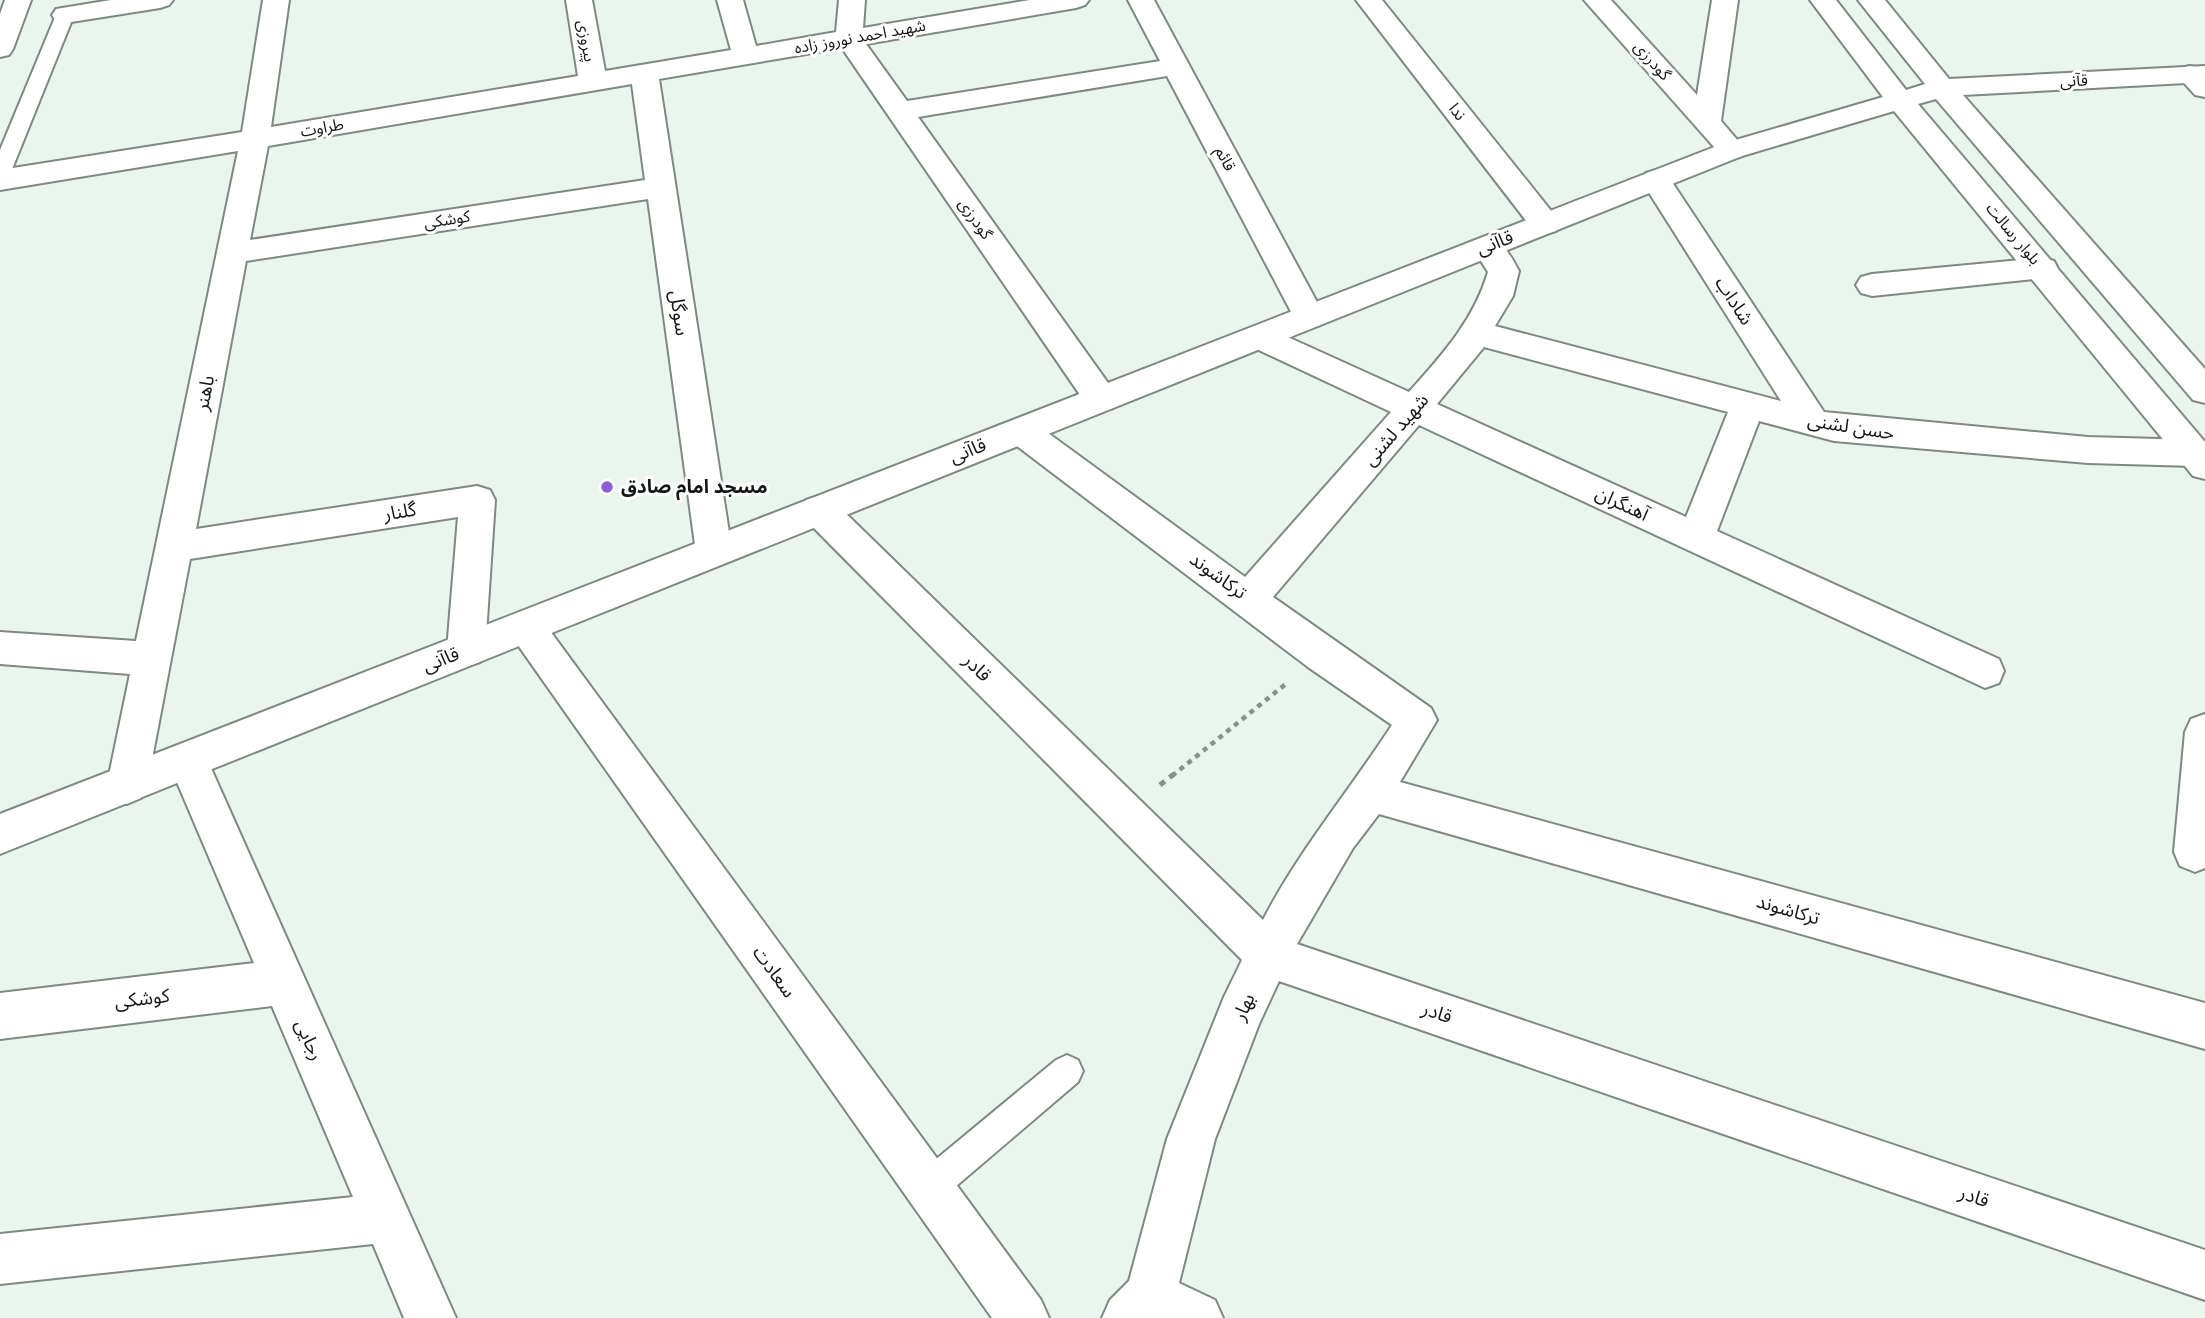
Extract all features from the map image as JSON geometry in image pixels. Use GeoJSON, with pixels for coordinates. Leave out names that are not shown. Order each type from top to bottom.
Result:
{"type":"FeatureCollection","features":[{"type":"Feature","properties":{"kind":"street"},"geometry":{"type":"LineString","coordinates":[[0,49],[18,0]]}},
{"type":"Feature","properties":{"kind":"street"},"geometry":{"type":"LineString","coordinates":[[65,15],[133,2],[160,0]]}},
{"type":"Feature","properties":{"kind":"street","name":"باهنر"},"geometry":{"type":"LineString","coordinates":[[127,785],[255,139],[276,0]]}},
{"type":"Feature","properties":{"kind":"street","name":"پیروزی"},"geometry":{"type":"LineString","coordinates":[[579,0],[593,82]]}},
{"type":"Feature","properties":{"kind":"street"},"geometry":{"type":"LineString","coordinates":[[730,0],[746,56]]}},
{"type":"Feature","properties":{"kind":"street"},"geometry":{"type":"LineString","coordinates":[[849,39],[852,0]]}},
{"type":"Feature","properties":{"kind":"street","name":"شهید احمد نوروز زاده"},"geometry":{"type":"LineString","coordinates":[[644,73],[849,39],[990,7],[1076,0]]}},
{"type":"Feature","properties":{"kind":"street","name":"قائم"},"geometry":{"type":"LineString","coordinates":[[1141,0],[1309,317]]}},
{"type":"Feature","properties":{"kind":"street","name":"ندا"},"geometry":{"type":"LineString","coordinates":[[1369,0],[1545,224]]}},
{"type":"Feature","properties":{"kind":"street","name":"گودرزی"},"geometry":{"type":"LineString","coordinates":[[1597,0],[1732,150]]}},
{"type":"Feature","properties":{"kind":"street"},"geometry":{"type":"LineString","coordinates":[[1707,123],[1725,0]]}},
{"type":"Feature","properties":{"kind":"street","name":"بلوار رسالت"},"geometry":{"type":"LineString","coordinates":[[1823,0],[1899,99],[2200,460]]}},
{"type":"Feature","properties":{"kind":"street"},"geometry":{"type":"LineString","coordinates":[[1871,0],[1942,88],[2205,391]]}},
{"type":"Feature","properties":{"kind":"street","name":"گودرزی"},"geometry":{"type":"LineString","coordinates":[[849,39],[1101,399]]}},
{"type":"Feature","properties":{"kind":"street"},"geometry":{"type":"LineString","coordinates":[[900,111],[1176,66]]}},
{"type":"Feature","properties":{"kind":"street","name":"طراوت"},"geometry":{"type":"LineString","coordinates":[[0,180],[644,73]]}},
{"type":"Feature","properties":{"kind":"street","name":"سوگل"},"geometry":{"type":"LineString","coordinates":[[644,73],[713,552]]}},
{"type":"Feature","properties":{"kind":"street","name":"قآنی"},"geometry":{"type":"LineString","coordinates":[[1942,88],[2200,79]]}},
{"type":"Feature","properties":{"kind":"street","name":"قاآنی"},"geometry":{"type":"LineString","coordinates":[[0,834],[1732,150],[1942,88]]}},
{"type":"Feature","properties":{"kind":"street","name":"شاداب"},"geometry":{"type":"LineString","coordinates":[[1656,180],[1812,422]]}},
{"type":"Feature","properties":{"kind":"street","name":"کوشکی"},"geometry":{"type":"LineString","coordinates":[[233,253],[660,187]]}},
{"type":"Feature","properties":{"kind":"street","name":"شهید لشنی"},"geometry":{"type":"LineString","coordinates":[[1250,599],[1467,347],[1497,296],[1504,271],[1487,247]]}},
{"type":"Feature","properties":{"kind":"street"},"geometry":{"type":"LineString","coordinates":[[1872,285],[2043,269]]}},
{"type":"Feature","properties":{"kind":"street","name":"حسن لشنی"},"geometry":{"type":"LineString","coordinates":[[1476,333],[1834,428],[2200,460]]}},
{"type":"Feature","properties":{"kind":"street","name":"آهنگران"},"geometry":{"type":"LineString","coordinates":[[1259,337],[1985,671]]}},
{"type":"Feature","properties":{"kind":"street"},"geometry":{"type":"LineString","coordinates":[[1696,538],[1748,405]]}},
{"type":"Feature","properties":{"kind":"street","name":"ترکاشوند"},"geometry":{"type":"LineString","coordinates":[[1021,431],[1322,655],[1417,720]]}},
{"type":"Feature","properties":{"kind":"street","name":"گلنار"},"geometry":{"type":"LineString","coordinates":[[174,547],[477,500],[466,650]]}},
{"type":"Feature","properties":{"kind":"street","name":"قادر"},"geometry":{"type":"LineString","coordinates":[[819,510],[1269,956],[2205,1275]]}},
{"type":"Feature","properties":{"kind":"street","name":"سعادت"},"geometry":{"type":"LineString","coordinates":[[526,627],[1023,1318]]}},
{"type":"Feature","properties":{"kind":"street"},"geometry":{"type":"LineString","coordinates":[[0,648],[152,659]]}},
{"type":"Feature","properties":{"kind":"street","name":"بهار"},"geometry":{"type":"LineString","coordinates":[[1139,1307],[1191,1139],[1240,1013],[1286,920],[1338,834],[1371,793],[1417,720]]}},
{"type":"Feature","properties":{"kind":"street"},"geometry":{"type":"LineString","coordinates":[[2195,852],[2205,732]]}},
{"type":"Feature","properties":{"kind":"street","name":"رجایی"},"geometry":{"type":"LineString","coordinates":[[188,761],[430,1318]]}},
{"type":"Feature","properties":{"kind":"street","name":"ترکاشوند"},"geometry":{"type":"LineString","coordinates":[[1371,793],[2205,1026]]}},
{"type":"Feature","properties":{"kind":"street","name":"کوشکی"},"geometry":{"type":"LineString","coordinates":[[0,1016],[283,982]]}},
{"type":"Feature","properties":{"kind":"street"},"geometry":{"type":"LineString","coordinates":[[0,1259],[388,1218]]}},
{"type":"Feature","properties":{"kind":"street"},"geometry":{"type":"LineString","coordinates":[[1139,1307],[1197,1318]]}},
{"type":"Feature","properties":{"kind":"lane"},"geometry":{"type":"LineString","coordinates":[[0,174],[65,15]]}},
{"type":"Feature","properties":{"kind":"lane"},"geometry":{"type":"LineString","coordinates":[[929,1187],[1068,1071]]}},
{"type":"Feature","properties":{"kind":"path"},"geometry":{"type":"LineString","coordinates":[[1123,814],[1322,655]]}},
{"type":"Feature","properties":{"kind":"place","name":"مسجد امام صادق"},"geometry":{"type":"Point","coordinates":[607,487]}}]}
